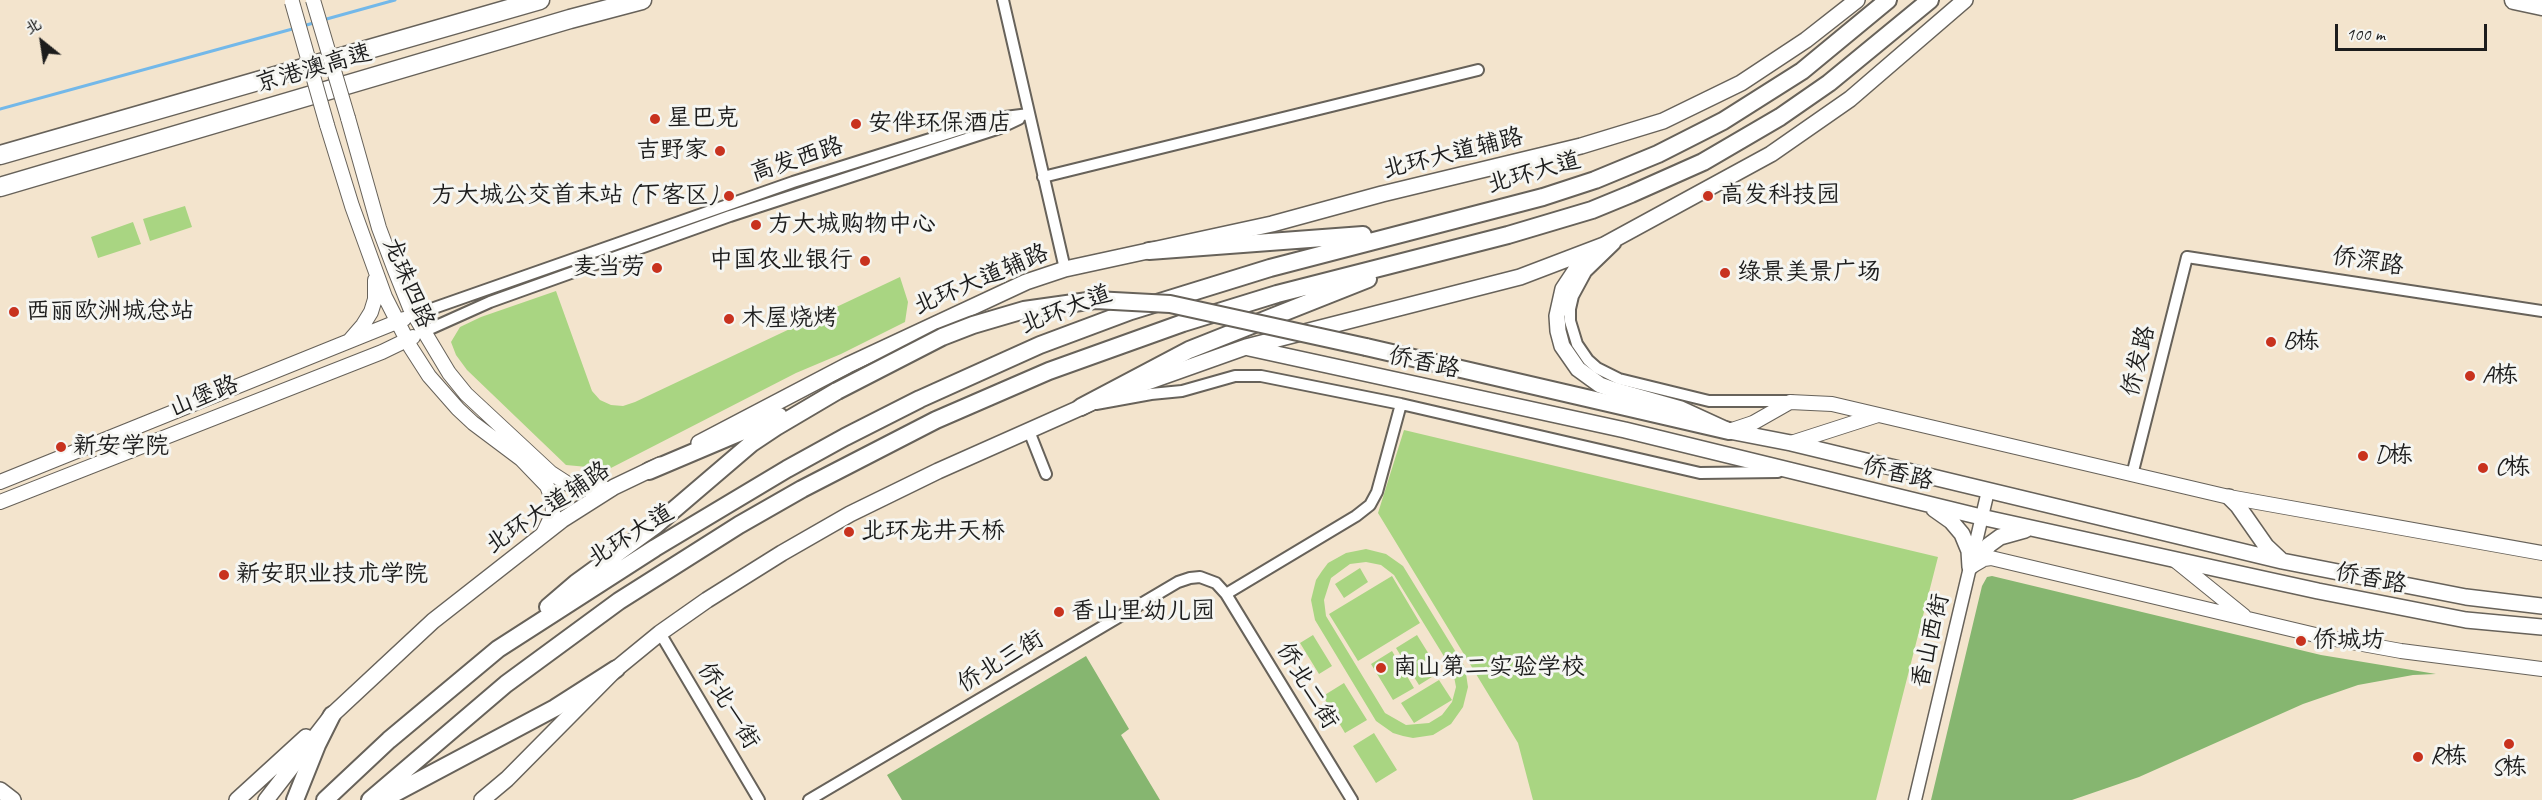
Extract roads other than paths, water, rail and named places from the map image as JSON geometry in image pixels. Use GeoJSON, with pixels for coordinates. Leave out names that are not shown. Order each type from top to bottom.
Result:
{"type":"FeatureCollection","features":[{"type":"Feature","properties":{"kind":"highway","name":"京港澳高速"},"geometry":{"type":"LineString","coordinates":[[0,155],[540,0]]}},
{"type":"Feature","properties":{"kind":"highway","name":"京港澳高速"},"geometry":{"type":"LineString","coordinates":[[0,187],[570,18],[642,0]]}},
{"type":"Feature","properties":{"kind":"highway"},"geometry":{"type":"LineString","coordinates":[[1865,20],[1880,0]]}},
{"type":"Feature","properties":{"kind":"highway","name":"北环大道"},"geometry":{"type":"LineString","coordinates":[[325,800],[389,740],[498,649],[655,548],[748,492],[920,399],[1040,345],[1131,311],[1260,271],[1400,232],[1543,197],[1595,180],[1658,154],[1723,121],[1802,71],[1888,0]]}},
{"type":"Feature","properties":{"kind":"highway","name":"北环大道"},"geometry":{"type":"LineString","coordinates":[[370,800],[506,684],[590,621],[740,525],[831,474],[936,420],[1094,354],[1228,309],[1592,210],[1703,162],[1780,117],[1829,83],[1930,0]]}},
{"type":"Feature","properties":{"kind":"highway"},"geometry":{"type":"LineString","coordinates":[[2514,0],[2542,6]]}},
{"type":"Feature","properties":{"kind":"highway"},"geometry":{"type":"LineString","coordinates":[[1149,250],[1400,232]]}},
{"type":"Feature","properties":{"kind":"highway"},"geometry":{"type":"LineString","coordinates":[[1081,407],[1189,350],[1419,258]]}},
{"type":"Feature","properties":{"kind":"highway"},"geometry":{"type":"LineString","coordinates":[[649,471],[837,390],[942,337],[973,325],[1023,310],[1095,300],[1170,304],[1729,431]]}},
{"type":"Feature","properties":{"kind":"highway"},"geometry":{"type":"LineString","coordinates":[[498,649],[576,583],[656,525],[752,444],[837,390]]}},
{"type":"Feature","properties":{"kind":"highway"},"geometry":{"type":"LineString","coordinates":[[382,800],[555,708],[616,669]]}},
{"type":"Feature","properties":{"kind":"highway"},"geometry":{"type":"LineString","coordinates":[[295,800],[332,715]]}},
{"type":"Feature","properties":{"kind":"main road","name":"龙珠四路"},"geometry":{"type":"LineString","coordinates":[[313,0],[379,228],[423,332],[448,373],[466,394],[551,473],[568,484],[582,489],[610,489]]}},
{"type":"Feature","properties":{"kind":"main road","name":"北环大道辅路"},"geometry":{"type":"LineString","coordinates":[[266,800],[332,715],[433,621],[543,534],[610,489],[649,471],[765,407],[929,325],[1026,282],[1065,269],[1272,224],[1382,194],[1581,146],[1663,121],[1741,83],[1806,40],[1857,0]]}},
{"type":"Feature","properties":{"kind":"main road"},"geometry":{"type":"LineString","coordinates":[[482,800],[507,780],[616,669],[660,633],[773,559],[850,514],[1081,407],[1246,347],[1520,277],[1580,255],[1630,232],[1771,154],[1878,76],[1965,0]]}},
{"type":"Feature","properties":{"kind":"main road","name":"龙珠四路"},"geometry":{"type":"LineString","coordinates":[[292,1],[352,206],[397,322],[429,376],[458,409],[521,459],[547,486],[552,499],[553,513],[543,534]]}},
{"type":"Feature","properties":{"kind":"main road","name":"侨香路"},"geometry":{"type":"LineString","coordinates":[[1630,232],[1586,260],[1569,277],[1563,290],[1557,316],[1562,346],[1578,369],[1600,385],[1627,395],[1682,409],[1729,431],[1791,443],[2282,561],[2466,597],[2542,606]]}},
{"type":"Feature","properties":{"kind":"main road"},"geometry":{"type":"LineString","coordinates":[[343,345],[363,326],[371,312],[376,286],[373,263]]}},
{"type":"Feature","properties":{"kind":"main road","name":"山堡路"},"geometry":{"type":"LineString","coordinates":[[0,482],[414,315]]}},
{"type":"Feature","properties":{"kind":"main road","name":"山堡路"},"geometry":{"type":"LineString","coordinates":[[0,502],[423,332]]}},
{"type":"Feature","properties":{"kind":"main road","name":"侨香路"},"geometry":{"type":"LineString","coordinates":[[1246,347],[1625,430],[1982,518],[2176,561],[2466,620],[2542,627]]}},
{"type":"Feature","properties":{"kind":"main road"},"geometry":{"type":"LineString","coordinates":[[1729,431],[1753,423],[1785,404],[1797,401],[1832,404],[2229,497],[2542,553]]}},
{"type":"Feature","properties":{"kind":"main road"},"geometry":{"type":"LineString","coordinates":[[1791,443],[1880,414]]}},
{"type":"Feature","properties":{"kind":"main road"},"geometry":{"type":"LineString","coordinates":[[2229,497],[2266,546],[2282,561]]}},
{"type":"Feature","properties":{"kind":"main road"},"geometry":{"type":"LineString","coordinates":[[1923,503],[1945,516],[1962,534],[1968,551],[1970,567]]}},
{"type":"Feature","properties":{"kind":"main road"},"geometry":{"type":"LineString","coordinates":[[2090,542],[2096,517]]}},
{"type":"Feature","properties":{"kind":"main road"},"geometry":{"type":"LineString","coordinates":[[1970,567],[1989,545],[2000,537],[2017,531],[2036,530]]}},
{"type":"Feature","properties":{"kind":"main road"},"geometry":{"type":"LineString","coordinates":[[1970,567],[1984,559],[2001,560],[2247,620],[2401,651],[2542,669]]}},
{"type":"Feature","properties":{"kind":"main road"},"geometry":{"type":"LineString","coordinates":[[2176,561],[2247,620]]}},
{"type":"Feature","properties":{"kind":"main road"},"geometry":{"type":"LineString","coordinates":[[237,800],[332,715]]}},
{"type":"Feature","properties":{"kind":"main road"},"geometry":{"type":"LineString","coordinates":[[0,790],[13,800]]}},
{"type":"Feature","properties":{"kind":"street"},"geometry":{"type":"LineString","coordinates":[[1003,0],[1065,269]]}},
{"type":"Feature","properties":{"kind":"street"},"geometry":{"type":"LineString","coordinates":[[1043,177],[1478,70]]}},
{"type":"Feature","properties":{"kind":"street","name":"高发西路"},"geometry":{"type":"LineString","coordinates":[[414,315],[794,182],[997,118],[1029,114]]}},
{"type":"Feature","properties":{"kind":"street","name":"高发西路"},"geometry":{"type":"LineString","coordinates":[[423,332],[480,306],[563,276],[791,195],[1000,128],[1029,114]]}},
{"type":"Feature","properties":{"kind":"street"},"geometry":{"type":"LineString","coordinates":[[1630,232],[1591,266],[1573,296],[1570,309],[1573,333],[1588,360],[1597,368],[1619,379],[1709,400],[1797,401]]}},
{"type":"Feature","properties":{"kind":"street","name":"侨深路"},"geometry":{"type":"LineString","coordinates":[[2187,257],[2542,312]]}},
{"type":"Feature","properties":{"kind":"street","name":"侨发路"},"geometry":{"type":"LineString","coordinates":[[2132,475],[2187,257]]}},
{"type":"Feature","properties":{"kind":"street"},"geometry":{"type":"LineString","coordinates":[[1081,407],[1151,394],[1182,391],[1235,376],[1248,375],[1401,404],[1700,473],[1791,471]]}},
{"type":"Feature","properties":{"kind":"street"},"geometry":{"type":"LineString","coordinates":[[1226,594],[1356,516],[1370,505],[1377,492],[1401,404]]}},
{"type":"Feature","properties":{"kind":"street"},"geometry":{"type":"LineString","coordinates":[[1029,430],[1046,474]]}},
{"type":"Feature","properties":{"kind":"street","name":"香山西街"},"geometry":{"type":"LineString","coordinates":[[1915,800],[1988,491]]}},
{"type":"Feature","properties":{"kind":"street","name":"侨北三街"},"geometry":{"type":"LineString","coordinates":[[809,800],[1178,582],[1200,577],[1216,583],[1226,594]]}},
{"type":"Feature","properties":{"kind":"street","name":"侨北二街"},"geometry":{"type":"LineString","coordinates":[[1226,594],[1352,800]]}},
{"type":"Feature","properties":{"kind":"street","name":"侨北一街"},"geometry":{"type":"LineString","coordinates":[[660,633],[759,800]]}},
{"type":"Feature","properties":{"kind":"waterway"},"geometry":{"type":"LineString","coordinates":[[323,20],[395,0]]}},
{"type":"Feature","properties":{"kind":"waterway"},"geometry":{"type":"LineString","coordinates":[[303,26],[317,22]]}},
{"type":"Feature","properties":{"kind":"waterway"},"geometry":{"type":"LineString","coordinates":[[0,109],[296,28]]}},
{"type":"Feature","properties":{"kind":"place","name":"星巴克"},"geometry":{"type":"Point","coordinates":[655,119]}},
{"type":"Feature","properties":{"kind":"place","name":"安伴环保酒店"},"geometry":{"type":"Point","coordinates":[856,124]}},
{"type":"Feature","properties":{"kind":"place","name":"吉野家"},"geometry":{"type":"Point","coordinates":[720,151]}},
{"type":"Feature","properties":{"kind":"place","name":"方大城公交首末站 (下客区)"},"geometry":{"type":"Point","coordinates":[729,196]}},
{"type":"Feature","properties":{"kind":"place","name":"高发科技园"},"geometry":{"type":"Point","coordinates":[1708,196]}},
{"type":"Feature","properties":{"kind":"place","name":"方大城购物中心"},"geometry":{"type":"Point","coordinates":[756,225]}},
{"type":"Feature","properties":{"kind":"place","name":"中国农业银行"},"geometry":{"type":"Point","coordinates":[865,261]}},
{"type":"Feature","properties":{"kind":"place","name":"麦当劳"},"geometry":{"type":"Point","coordinates":[657,268]}},
{"type":"Feature","properties":{"kind":"place","name":"绿景美景广场"},"geometry":{"type":"Point","coordinates":[1725,273]}},
{"type":"Feature","properties":{"kind":"place","name":"西丽欧洲城总站"},"geometry":{"type":"Point","coordinates":[14,312]}},
{"type":"Feature","properties":{"kind":"place","name":"木屋烧烤"},"geometry":{"type":"Point","coordinates":[729,319]}},
{"type":"Feature","properties":{"kind":"place","name":"B栋"},"geometry":{"type":"Point","coordinates":[2271,342]}},
{"type":"Feature","properties":{"kind":"place","name":"A栋"},"geometry":{"type":"Point","coordinates":[2470,376]}},
{"type":"Feature","properties":{"kind":"place","name":"新安学院"},"geometry":{"type":"Point","coordinates":[61,447]}},
{"type":"Feature","properties":{"kind":"place","name":"D栋"},"geometry":{"type":"Point","coordinates":[2363,456]}},
{"type":"Feature","properties":{"kind":"place","name":"C栋"},"geometry":{"type":"Point","coordinates":[2483,468]}},
{"type":"Feature","properties":{"kind":"place","name":"北环龙井天桥"},"geometry":{"type":"Point","coordinates":[849,532]}},
{"type":"Feature","properties":{"kind":"place","name":"新安职业技术学院"},"geometry":{"type":"Point","coordinates":[224,575]}},
{"type":"Feature","properties":{"kind":"place","name":"香山里幼儿园"},"geometry":{"type":"Point","coordinates":[1059,612]}},
{"type":"Feature","properties":{"kind":"place","name":"侨城坊"},"geometry":{"type":"Point","coordinates":[2301,641]}},
{"type":"Feature","properties":{"kind":"place","name":"南山第二实验学校"},"geometry":{"type":"Point","coordinates":[1381,668]}},
{"type":"Feature","properties":{"kind":"place","name":"S栋"},"geometry":{"type":"Point","coordinates":[2509,744]}},
{"type":"Feature","properties":{"kind":"place","name":"R栋"},"geometry":{"type":"Point","coordinates":[2418,757]}}]}
